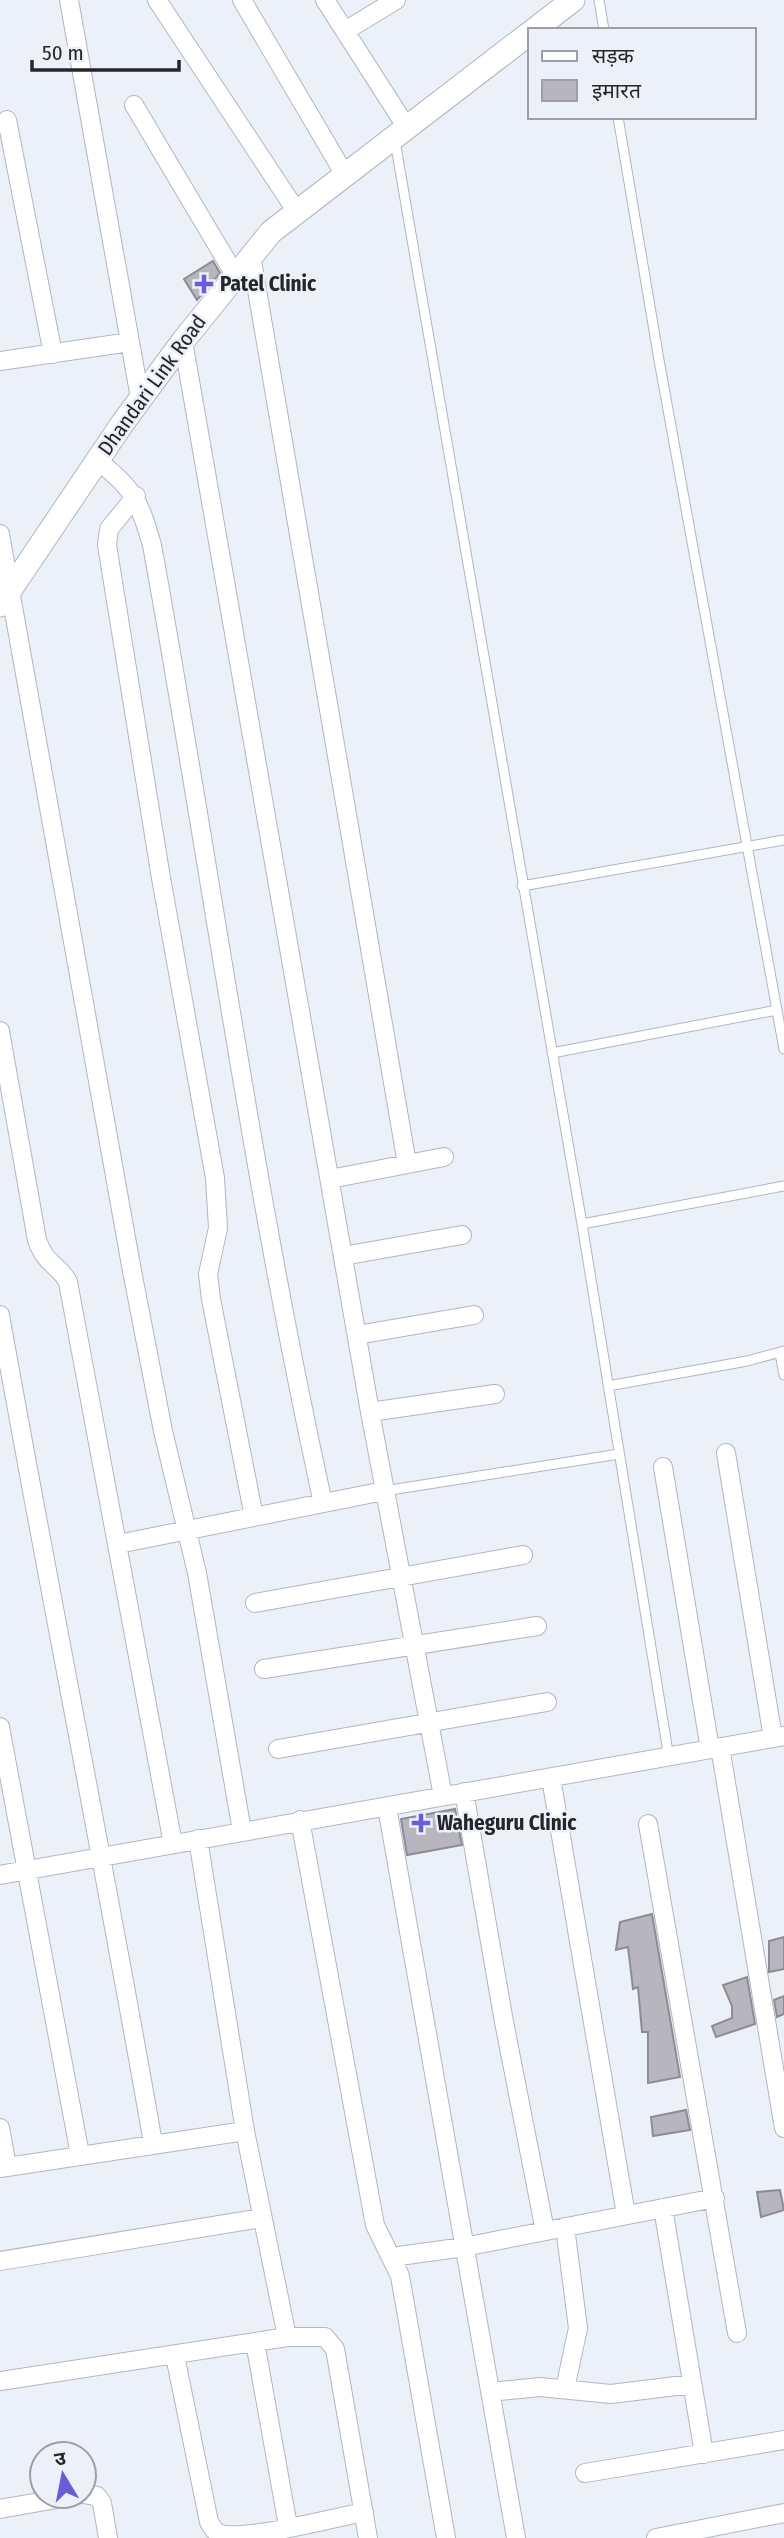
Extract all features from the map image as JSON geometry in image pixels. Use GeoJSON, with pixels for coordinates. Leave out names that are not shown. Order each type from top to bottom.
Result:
{"type":"FeatureCollection","features":[{"type":"Feature","properties":{"kind":"street"},"geometry":{"type":"LineString","coordinates":[[69,0],[140,398]]}},
{"type":"Feature","properties":{"kind":"street"},"geometry":{"type":"LineString","coordinates":[[157,0],[297,212]]}},
{"type":"Feature","properties":{"kind":"street"},"geometry":{"type":"LineString","coordinates":[[242,0],[345,175]]}},
{"type":"Feature","properties":{"kind":"street"},"geometry":{"type":"LineString","coordinates":[[325,0],[400,132]]}},
{"type":"Feature","properties":{"kind":"street"},"geometry":{"type":"LineString","coordinates":[[345,31],[396,0]]}},
{"type":"Feature","properties":{"kind":"street"},"geometry":{"type":"LineString","coordinates":[[537,28],[573,0]]}},
{"type":"Feature","properties":{"kind":"street","name":"Dhandari Link Road"},"geometry":{"type":"LineString","coordinates":[[5,598],[140,398],[271,232],[528,35]]}},
{"type":"Feature","properties":{"kind":"street"},"geometry":{"type":"LineString","coordinates":[[134,105],[235,275]]}},
{"type":"Feature","properties":{"kind":"street"},"geometry":{"type":"LineString","coordinates":[[7,120],[53,354]]}},
{"type":"Feature","properties":{"kind":"street"},"geometry":{"type":"LineString","coordinates":[[251,255],[407,1164]]}},
{"type":"Feature","properties":{"kind":"street"},"geometry":{"type":"LineString","coordinates":[[183,341],[384,1491],[443,1796]]}},
{"type":"Feature","properties":{"kind":"street"},"geometry":{"type":"LineString","coordinates":[[0,361],[130,342]]}},
{"type":"Feature","properties":{"kind":"street"},"geometry":{"type":"LineString","coordinates":[[97,460],[122,480],[136,496],[152,545],[258,1167],[301,1404],[323,1503]]}},
{"type":"Feature","properties":{"kind":"street"},"geometry":{"type":"LineString","coordinates":[[136,496],[109,529],[107,545],[161,878],[215,1178],[218,1228],[208,1274],[254,1517]]}},
{"type":"Feature","properties":{"kind":"street"},"geometry":{"type":"LineString","coordinates":[[0,534],[5,598],[163,1431],[188,1532],[242,1831]]}},
{"type":"Feature","properties":{"kind":"street"},"geometry":{"type":"LineString","coordinates":[[0,1032],[37,1240],[43,1257],[64,1275],[68,1282],[173,1844]]}},
{"type":"Feature","properties":{"kind":"street"},"geometry":{"type":"LineString","coordinates":[[330,1178],[444,1157]]}},
{"type":"Feature","properties":{"kind":"street"},"geometry":{"type":"LineString","coordinates":[[343,1256],[462,1235]]}},
{"type":"Feature","properties":{"kind":"street"},"geometry":{"type":"LineString","coordinates":[[0,1315],[55,1625],[103,1857],[153,2143]]}},
{"type":"Feature","properties":{"kind":"street"},"geometry":{"type":"LineString","coordinates":[[357,1335],[474,1315]]}},
{"type":"Feature","properties":{"kind":"street"},"geometry":{"type":"LineString","coordinates":[[370,1412],[495,1394]]}},
{"type":"Feature","properties":{"kind":"street"},"geometry":{"type":"LineString","coordinates":[[0,1875],[779,1737],[726,1454]]}},
{"type":"Feature","properties":{"kind":"street"},"geometry":{"type":"LineString","coordinates":[[663,1467],[780,2077],[784,2127]]}},
{"type":"Feature","properties":{"kind":"street"},"geometry":{"type":"LineString","coordinates":[[118,1544],[384,1491]]}},
{"type":"Feature","properties":{"kind":"street"},"geometry":{"type":"LineString","coordinates":[[255,1603],[523,1555]]}},
{"type":"Feature","properties":{"kind":"street"},"geometry":{"type":"LineString","coordinates":[[264,1669],[537,1626]]}},
{"type":"Feature","properties":{"kind":"street"},"geometry":{"type":"LineString","coordinates":[[278,1749],[547,1702]]}},
{"type":"Feature","properties":{"kind":"street"},"geometry":{"type":"LineString","coordinates":[[0,1727],[80,2155]]}},
{"type":"Feature","properties":{"kind":"street"},"geometry":{"type":"LineString","coordinates":[[551,1778],[626,2215]]}},
{"type":"Feature","properties":{"kind":"street"},"geometry":{"type":"LineString","coordinates":[[464,1792],[504,2022],[545,2231]]}},
{"type":"Feature","properties":{"kind":"street"},"geometry":{"type":"LineString","coordinates":[[387,1807],[516,2538]]}},
{"type":"Feature","properties":{"kind":"street"},"geometry":{"type":"LineString","coordinates":[[300,1820],[375,2225],[379,2239],[392,2257],[400,2276],[446,2538]]}},
{"type":"Feature","properties":{"kind":"street"},"geometry":{"type":"LineString","coordinates":[[648,1825],[737,2333]]}},
{"type":"Feature","properties":{"kind":"street"},"geometry":{"type":"LineString","coordinates":[[198,1839],[245,2131],[287,2337]]}},
{"type":"Feature","properties":{"kind":"street"},"geometry":{"type":"LineString","coordinates":[[0,2129],[4,2167],[245,2131]]}},
{"type":"Feature","properties":{"kind":"street"},"geometry":{"type":"LineString","coordinates":[[392,2257],[464,2247],[715,2198]]}},
{"type":"Feature","properties":{"kind":"street"},"geometry":{"type":"LineString","coordinates":[[663,2208],[704,2455]]}},
{"type":"Feature","properties":{"kind":"street"},"geometry":{"type":"LineString","coordinates":[[0,2261],[261,2218]]}},
{"type":"Feature","properties":{"kind":"street"},"geometry":{"type":"LineString","coordinates":[[565,2227],[578,2328],[565,2389]]}},
{"type":"Feature","properties":{"kind":"street"},"geometry":{"type":"LineString","coordinates":[[0,2381],[287,2337],[325,2337],[335,2349],[368,2538]]}},
{"type":"Feature","properties":{"kind":"street"},"geometry":{"type":"LineString","coordinates":[[255,2342],[288,2526]]}},
{"type":"Feature","properties":{"kind":"street"},"geometry":{"type":"LineString","coordinates":[[175,2356],[209,2522],[215,2532],[223,2535],[254,2535],[364,2512]]}},
{"type":"Feature","properties":{"kind":"street"},"geometry":{"type":"LineString","coordinates":[[490,2392],[529,2386],[611,2395],[692,2384]]}},
{"type":"Feature","properties":{"kind":"street"},"geometry":{"type":"LineString","coordinates":[[585,2473],[784,2440]]}},
{"type":"Feature","properties":{"kind":"street"},"geometry":{"type":"LineString","coordinates":[[98,2497],[102,2503],[108,2538]]}},
{"type":"Feature","properties":{"kind":"street"},"geometry":{"type":"LineString","coordinates":[[0,2509],[28,2504]]}},
{"type":"Feature","properties":{"kind":"street"},"geometry":{"type":"LineString","coordinates":[[656,2538],[784,2513]]}},
{"type":"Feature","properties":{"kind":"lane"},"geometry":{"type":"LineString","coordinates":[[599,0],[604,28]]}},
{"type":"Feature","properties":{"kind":"lane"},"geometry":{"type":"LineString","coordinates":[[618,119],[784,1049]]}},
{"type":"Feature","properties":{"kind":"lane"},"geometry":{"type":"LineString","coordinates":[[400,132],[522,886],[582,1224],[668,1758]]}},
{"type":"Feature","properties":{"kind":"lane"},"geometry":{"type":"LineString","coordinates":[[522,886],[784,840]]}},
{"type":"Feature","properties":{"kind":"lane"},"geometry":{"type":"LineString","coordinates":[[552,1053],[777,1010]]}},
{"type":"Feature","properties":{"kind":"lane"},"geometry":{"type":"LineString","coordinates":[[582,1224],[784,1186]]}},
{"type":"Feature","properties":{"kind":"lane"},"geometry":{"type":"LineString","coordinates":[[608,1386],[782,1352],[784,1375]]}},
{"type":"Feature","properties":{"kind":"lane"},"geometry":{"type":"LineString","coordinates":[[384,1491],[619,1454]]}},
{"type":"Feature","properties":{"kind":"building"},"geometry":{"type":"Polygon","coordinates":[[[213,261],[220,273],[197,300],[184,279],[213,261]]]}},
{"type":"Feature","properties":{"kind":"building"},"geometry":{"type":"Polygon","coordinates":[[[455,1809],[462,1845],[407,1855],[401,1819],[455,1809]]]}},
{"type":"Feature","properties":{"kind":"building"},"geometry":{"type":"Polygon","coordinates":[[[652,1914],[680,2077],[648,2083],[648,2032],[642,2032],[638,1987],[633,1989],[628,1947],[616,1950],[620,1922],[652,1914]]]}},
{"type":"Feature","properties":{"kind":"building"},"geometry":{"type":"Polygon","coordinates":[[[784,1937],[784,1969],[769,1972],[769,1941],[784,1937]]]}},
{"type":"Feature","properties":{"kind":"building"},"geometry":{"type":"Polygon","coordinates":[[[747,1977],[755,2024],[716,2037],[712,2026],[732,2018],[732,2006],[723,1985],[747,1977]]]}},
{"type":"Feature","properties":{"kind":"building"},"geometry":{"type":"Polygon","coordinates":[[[784,1996],[784,2014],[777,2017],[774,2000],[784,1996]]]}},
{"type":"Feature","properties":{"kind":"building"},"geometry":{"type":"Polygon","coordinates":[[[686,2110],[690,2130],[653,2136],[651,2117],[686,2110]]]}},
{"type":"Feature","properties":{"kind":"building"},"geometry":{"type":"Polygon","coordinates":[[[780,2190],[784,2210],[761,2217],[757,2192],[780,2190]]]}},
{"type":"Feature","properties":{"kind":"place","name":"Patel Clinic"},"geometry":{"type":"Point","coordinates":[204,284]}},
{"type":"Feature","properties":{"kind":"place","name":"Waheguru Clinic"},"geometry":{"type":"Point","coordinates":[421,1823]}}]}
